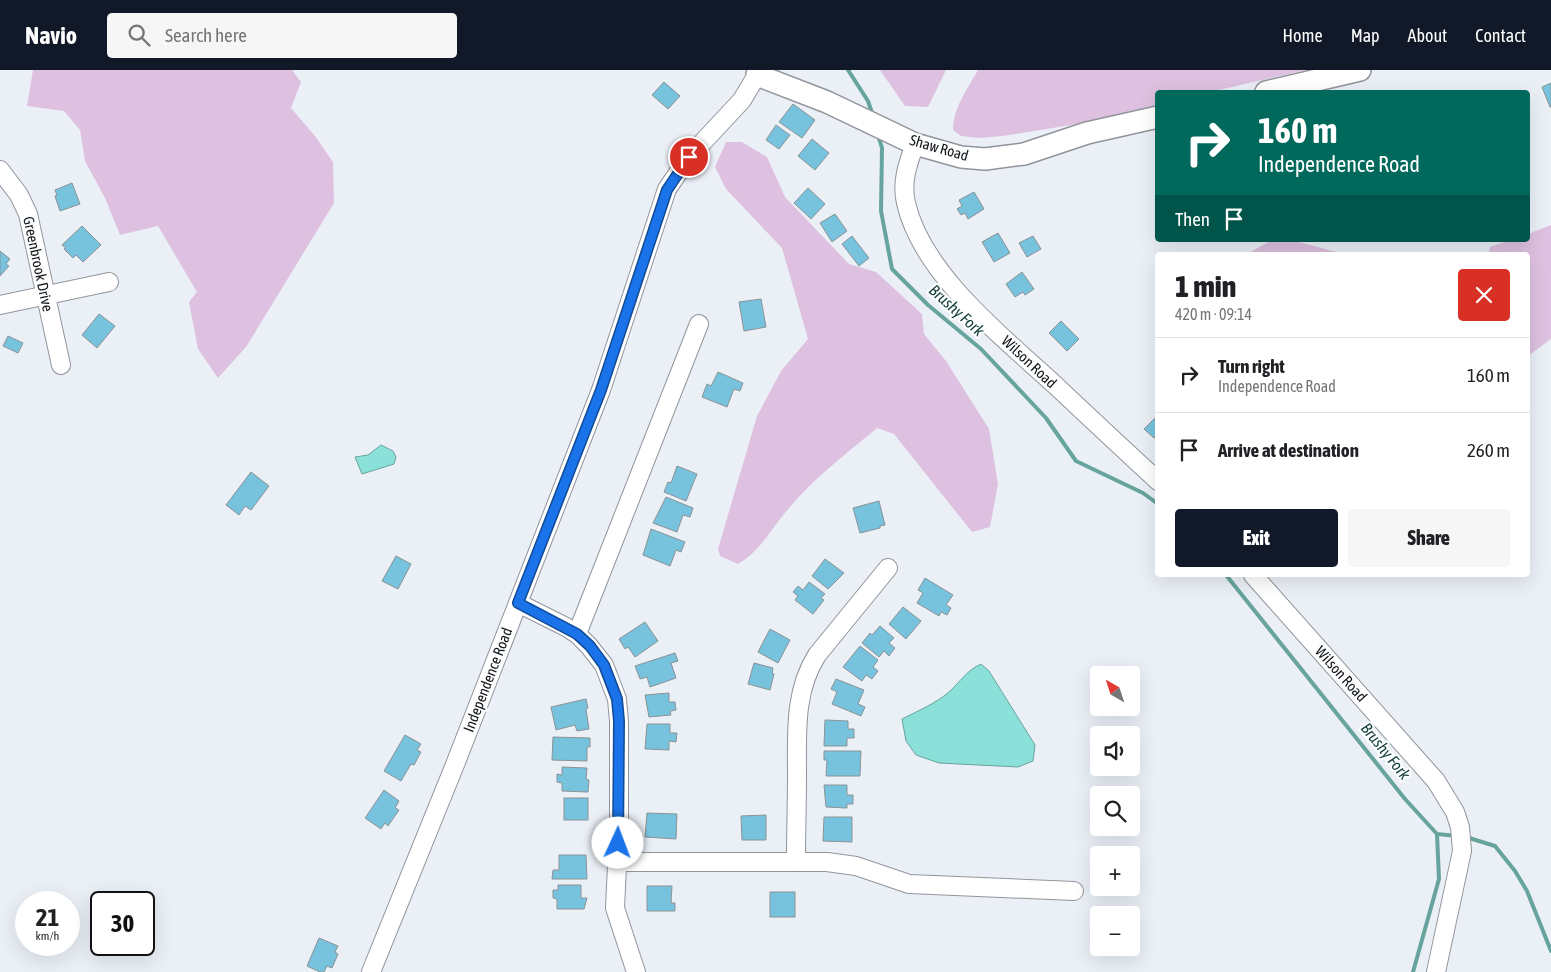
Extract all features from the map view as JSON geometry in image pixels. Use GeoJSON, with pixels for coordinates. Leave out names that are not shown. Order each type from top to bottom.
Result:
{"type":"FeatureCollection","features":[{"type":"Feature","properties":{"kind":"main road"},"geometry":{"type":"LineString","coordinates":[[1275,90],[1360,70]]}},
{"type":"Feature","properties":{"kind":"main road","name":"Shaw Road"},"geometry":{"type":"LineString","coordinates":[[758,72],[915,144],[961,157],[985,159],[1024,154],[1118,124],[1155,118]]}},
{"type":"Feature","properties":{"kind":"street","name":"Independence Road"},"geometry":{"type":"LineString","coordinates":[[371,972],[456,762],[601,390],[667,190],[689,157],[742,100],[758,72]]}},
{"type":"Feature","properties":{"kind":"street","name":"Wilson Road"},"geometry":{"type":"LineString","coordinates":[[915,144],[903,182],[905,201],[919,236],[931,256],[970,306],[1155,478]]}},
{"type":"Feature","properties":{"kind":"street","name":"Greenbrook Drive"},"geometry":{"type":"LineString","coordinates":[[0,170],[19,195],[28,214],[61,365]]}},
{"type":"Feature","properties":{"kind":"street"},"geometry":{"type":"LineString","coordinates":[[0,305],[109,282]]}},
{"type":"Feature","properties":{"kind":"street"},"geometry":{"type":"LineString","coordinates":[[577,634],[699,324]]}},
{"type":"Feature","properties":{"kind":"street"},"geometry":{"type":"LineString","coordinates":[[796,862],[798,726],[804,683],[811,664],[817,655],[888,568]]}},
{"type":"Feature","properties":{"kind":"street","name":"Wilson Road"},"geometry":{"type":"LineString","coordinates":[[1255,577],[1436,781],[1449,799],[1455,812],[1460,827],[1462,851],[1436,972]]}},
{"type":"Feature","properties":{"kind":"street"},"geometry":{"type":"LineString","coordinates":[[518,603],[577,634],[590,646],[604,665],[617,699],[619,721],[619,824],[615,908],[636,972]]}},
{"type":"Feature","properties":{"kind":"street"},"geometry":{"type":"LineString","coordinates":[[616,862],[841,863],[856,866],[909,884],[1074,891]]}},
{"type":"Feature","properties":{"kind":"shaded area"},"geometry":{"type":"Polygon","coordinates":[[[33,70],[292,70],[301,82],[291,108],[315,136],[333,162],[334,203],[246,347],[218,378],[198,349],[189,302],[197,292],[158,226],[120,235],[105,198],[85,161],[80,130],[64,111],[27,106],[33,70]]]}},
{"type":"Feature","properties":{"kind":"shaded area"},"geometry":{"type":"Polygon","coordinates":[[[880,70],[946,70],[928,107],[905,106],[880,70]]]}},
{"type":"Feature","properties":{"kind":"shaded area"},"geometry":{"type":"Polygon","coordinates":[[[978,70],[1306,70],[1219,90],[1155,90],[1155,105],[1077,124],[979,138],[961,136],[953,130],[962,98],[978,70]]]}},
{"type":"Feature","properties":{"kind":"shaded area"},"geometry":{"type":"Polygon","coordinates":[[[726,142],[742,142],[767,157],[785,197],[849,264],[876,272],[922,314],[924,334],[946,361],[989,429],[998,484],[990,527],[972,532],[894,434],[877,428],[809,486],[789,508],[760,546],[746,559],[738,564],[720,556],[718,549],[757,416],[781,371],[808,339],[782,248],[726,189],[715,167],[726,142]]]}},
{"type":"Feature","properties":{"kind":"shaded area"},"geometry":{"type":"Polygon","coordinates":[[[1551,225],[1551,339],[1530,355],[1530,252],[1489,252],[1490,247],[1504,242],[1530,242],[1530,233],[1551,225]]]}},
{"type":"Feature","properties":{"kind":"shaded area"},"geometry":{"type":"Polygon","coordinates":[[[1268,242],[1299,242],[1337,252],[1250,252],[1268,242]]]}},
{"type":"Feature","properties":{"kind":"shaded area"},"geometry":{"type":"Polygon","coordinates":[[[381,445],[393,451],[396,457],[394,464],[362,474],[355,457],[368,455],[381,445]]]}},
{"type":"Feature","properties":{"kind":"shaded area"},"geometry":{"type":"Polygon","coordinates":[[[981,664],[989,671],[1035,745],[1033,761],[1018,767],[939,763],[916,755],[906,741],[902,719],[944,696],[968,673],[981,664]]]}},
{"type":"Feature","properties":{"kind":"building"},"geometry":{"type":"Polygon","coordinates":[[[664,82],[680,96],[668,109],[652,95],[664,82]]]}},
{"type":"Feature","properties":{"kind":"building"},"geometry":{"type":"Polygon","coordinates":[[[1551,83],[1551,107],[1550,107],[1542,87],[1551,83]]]}},
{"type":"Feature","properties":{"kind":"building"},"geometry":{"type":"Polygon","coordinates":[[[793,104],[815,120],[802,138],[779,122],[793,104]]]}},
{"type":"Feature","properties":{"kind":"building"},"geometry":{"type":"Polygon","coordinates":[[[776,125],[790,135],[779,149],[766,140],[776,125]]]}},
{"type":"Feature","properties":{"kind":"building"},"geometry":{"type":"Polygon","coordinates":[[[812,139],[829,153],[815,170],[798,156],[812,139]]]}},
{"type":"Feature","properties":{"kind":"building"},"geometry":{"type":"Polygon","coordinates":[[[72,183],[80,204],[60,211],[55,190],[72,183]]]}},
{"type":"Feature","properties":{"kind":"building"},"geometry":{"type":"Polygon","coordinates":[[[808,188],[825,204],[811,219],[794,203],[808,188]]]}},
{"type":"Feature","properties":{"kind":"building"},"geometry":{"type":"Polygon","coordinates":[[[974,192],[984,209],[968,219],[965,213],[961,215],[957,209],[962,206],[959,200],[974,192]]]}},
{"type":"Feature","properties":{"kind":"building"},"geometry":{"type":"Polygon","coordinates":[[[835,214],[847,231],[832,242],[820,223],[835,214]]]}},
{"type":"Feature","properties":{"kind":"building"},"geometry":{"type":"Polygon","coordinates":[[[82,226],[101,245],[83,262],[76,255],[73,258],[62,245],[82,226]]]}},
{"type":"Feature","properties":{"kind":"building"},"geometry":{"type":"Polygon","coordinates":[[[998,233],[1010,253],[994,262],[982,242],[998,233]]]}},
{"type":"Feature","properties":{"kind":"building"},"geometry":{"type":"Polygon","coordinates":[[[852,236],[869,258],[859,266],[842,244],[852,236]]]}},
{"type":"Feature","properties":{"kind":"building"},"geometry":{"type":"Polygon","coordinates":[[[1033,236],[1041,249],[1027,257],[1019,243],[1033,236]]]}},
{"type":"Feature","properties":{"kind":"building"},"geometry":{"type":"Polygon","coordinates":[[[0,251],[10,259],[6,264],[9,266],[0,276],[0,251]]]}},
{"type":"Feature","properties":{"kind":"building"},"geometry":{"type":"Polygon","coordinates":[[[1022,272],[1034,289],[1025,295],[1023,292],[1015,297],[1006,284],[1022,272]]]}},
{"type":"Feature","properties":{"kind":"building"},"geometry":{"type":"Polygon","coordinates":[[[761,299],[766,327],[744,331],[739,302],[761,299]]]}},
{"type":"Feature","properties":{"kind":"building"},"geometry":{"type":"Polygon","coordinates":[[[99,314],[115,326],[97,348],[82,335],[99,314]]]}},
{"type":"Feature","properties":{"kind":"building"},"geometry":{"type":"Polygon","coordinates":[[[1061,321],[1079,339],[1067,351],[1049,333],[1061,321]]]}},
{"type":"Feature","properties":{"kind":"building"},"geometry":{"type":"Polygon","coordinates":[[[8,336],[23,343],[18,353],[3,346],[8,336]]]}},
{"type":"Feature","properties":{"kind":"building"},"geometry":{"type":"Polygon","coordinates":[[[718,372],[743,383],[740,391],[734,389],[727,407],[702,397],[707,384],[711,386],[718,372]]]}},
{"type":"Feature","properties":{"kind":"building"},"geometry":{"type":"Polygon","coordinates":[[[1155,418],[1154,438],[1144,429],[1155,418]]]}},
{"type":"Feature","properties":{"kind":"building"},"geometry":{"type":"Polygon","coordinates":[[[677,466],[697,474],[686,501],[664,492],[668,482],[671,483],[677,466]]]}},
{"type":"Feature","properties":{"kind":"building"},"geometry":{"type":"Polygon","coordinates":[[[251,472],[269,486],[251,510],[245,506],[239,515],[226,505],[251,472]]]}},
{"type":"Feature","properties":{"kind":"building"},"geometry":{"type":"Polygon","coordinates":[[[666,497],[693,508],[690,517],[683,515],[677,532],[653,523],[666,497]]]}},
{"type":"Feature","properties":{"kind":"building"},"geometry":{"type":"Polygon","coordinates":[[[879,501],[885,525],[860,533],[853,508],[879,501]]]}},
{"type":"Feature","properties":{"kind":"building"},"geometry":{"type":"Polygon","coordinates":[[[651,529],[685,542],[681,552],[676,550],[670,566],[643,555],[651,529]]]}},
{"type":"Feature","properties":{"kind":"building"},"geometry":{"type":"Polygon","coordinates":[[[396,556],[411,564],[398,589],[382,581],[396,556]]]}},
{"type":"Feature","properties":{"kind":"building"},"geometry":{"type":"Polygon","coordinates":[[[825,559],[844,573],[828,589],[812,576],[825,559]]]}},
{"type":"Feature","properties":{"kind":"building"},"geometry":{"type":"Polygon","coordinates":[[[925,578],[953,595],[946,605],[951,608],[947,615],[941,612],[939,616],[917,603],[923,593],[918,590],[925,578]]]}},
{"type":"Feature","properties":{"kind":"building"},"geometry":{"type":"Polygon","coordinates":[[[809,582],[825,594],[821,598],[824,600],[813,614],[795,600],[798,596],[793,592],[798,586],[803,590],[809,582]]]}},
{"type":"Feature","properties":{"kind":"building"},"geometry":{"type":"Polygon","coordinates":[[[903,607],[921,621],[906,639],[889,624],[903,607]]]}},
{"type":"Feature","properties":{"kind":"building"},"geometry":{"type":"Polygon","coordinates":[[[645,622],[658,641],[635,657],[628,647],[625,649],[619,639],[645,622]]]}},
{"type":"Feature","properties":{"kind":"building"},"geometry":{"type":"Polygon","coordinates":[[[880,626],[894,638],[889,643],[895,648],[889,656],[884,651],[879,657],[862,643],[870,633],[872,635],[880,626]]]}},
{"type":"Feature","properties":{"kind":"building"},"geometry":{"type":"Polygon","coordinates":[[[770,629],[790,640],[778,663],[758,652],[770,629]]]}},
{"type":"Feature","properties":{"kind":"building"},"geometry":{"type":"Polygon","coordinates":[[[860,646],[878,660],[873,667],[878,671],[872,679],[866,675],[862,681],[843,667],[860,646]]]}},
{"type":"Feature","properties":{"kind":"building"},"geometry":{"type":"Polygon","coordinates":[[[675,653],[678,661],[671,663],[676,678],[650,687],[647,677],[640,679],[635,666],[675,653]]]}},
{"type":"Feature","properties":{"kind":"building"},"geometry":{"type":"Polygon","coordinates":[[[754,663],[773,668],[772,673],[774,674],[770,690],[748,684],[754,663]]]}},
{"type":"Feature","properties":{"kind":"building"},"geometry":{"type":"Polygon","coordinates":[[[836,679],[864,690],[858,704],[865,707],[861,716],[832,704],[837,692],[831,689],[836,679]]]}},
{"type":"Feature","properties":{"kind":"building"},"geometry":{"type":"Polygon","coordinates":[[[669,693],[669,702],[675,702],[676,710],[670,711],[671,715],[649,717],[645,695],[669,693]]]}},
{"type":"Feature","properties":{"kind":"building"},"geometry":{"type":"Polygon","coordinates":[[[586,699],[589,729],[577,731],[575,725],[556,730],[551,707],[586,699]]]}},
{"type":"Feature","properties":{"kind":"building"},"geometry":{"type":"Polygon","coordinates":[[[825,720],[848,721],[848,729],[854,729],[854,738],[847,738],[847,746],[824,746],[825,720]]]}},
{"type":"Feature","properties":{"kind":"building"},"geometry":{"type":"Polygon","coordinates":[[[647,724],[670,724],[670,733],[677,733],[676,742],[669,741],[669,750],[645,749],[647,724]]]}},
{"type":"Feature","properties":{"kind":"building"},"geometry":{"type":"Polygon","coordinates":[[[405,735],[421,744],[417,750],[421,752],[414,765],[411,764],[401,781],[384,771],[405,735]]]}},
{"type":"Feature","properties":{"kind":"building"},"geometry":{"type":"Polygon","coordinates":[[[553,737],[590,738],[590,747],[587,747],[587,761],[552,760],[553,737]]]}},
{"type":"Feature","properties":{"kind":"building"},"geometry":{"type":"Polygon","coordinates":[[[824,751],[861,751],[860,776],[826,776],[827,760],[824,760],[824,751]]]}},
{"type":"Feature","properties":{"kind":"building"},"geometry":{"type":"Polygon","coordinates":[[[562,767],[587,768],[588,792],[562,791],[562,783],[557,782],[557,774],[562,775],[562,767]]]}},
{"type":"Feature","properties":{"kind":"building"},"geometry":{"type":"Polygon","coordinates":[[[824,785],[847,785],[847,795],[853,795],[853,804],[847,804],[847,808],[826,807],[824,785]]]}},
{"type":"Feature","properties":{"kind":"building"},"geometry":{"type":"Polygon","coordinates":[[[384,790],[399,801],[395,808],[399,810],[388,826],[385,823],[381,829],[365,818],[384,790]]]}},
{"type":"Feature","properties":{"kind":"building"},"geometry":{"type":"Polygon","coordinates":[[[564,798],[588,798],[588,820],[564,820],[564,798]]]}},
{"type":"Feature","properties":{"kind":"building"},"geometry":{"type":"Polygon","coordinates":[[[647,813],[677,814],[676,839],[645,837],[647,813]]]}},
{"type":"Feature","properties":{"kind":"building"},"geometry":{"type":"Polygon","coordinates":[[[766,815],[766,840],[742,840],[741,816],[766,815]]]}},
{"type":"Feature","properties":{"kind":"building"},"geometry":{"type":"Polygon","coordinates":[[[824,817],[852,817],[852,842],[823,841],[824,817]]]}},
{"type":"Feature","properties":{"kind":"building"},"geometry":{"type":"Polygon","coordinates":[[[559,855],[586,855],[587,879],[552,879],[553,870],[559,870],[559,855]]]}},
{"type":"Feature","properties":{"kind":"building"},"geometry":{"type":"Polygon","coordinates":[[[558,885],[581,885],[581,898],[587,898],[584,909],[557,909],[557,899],[553,898],[553,890],[558,890],[558,885]]]}},
{"type":"Feature","properties":{"kind":"building"},"geometry":{"type":"Polygon","coordinates":[[[647,886],[672,886],[671,903],[675,903],[675,911],[647,911],[647,886]]]}},
{"type":"Feature","properties":{"kind":"building"},"geometry":{"type":"Polygon","coordinates":[[[770,892],[795,892],[795,917],[770,917],[770,892]]]}},
{"type":"Feature","properties":{"kind":"building"},"geometry":{"type":"Polygon","coordinates":[[[319,938],[338,946],[335,952],[338,954],[332,968],[327,966],[324,972],[307,966],[319,938]]]}},
{"type":"Feature","properties":{"kind":"waterway","name":"Brushy Fork"},"geometry":{"type":"LineString","coordinates":[[848,70],[868,101],[873,116]]}},
{"type":"Feature","properties":{"kind":"waterway","name":"Brushy Fork"},"geometry":{"type":"LineString","coordinates":[[878,135],[882,148],[881,211],[892,269],[928,305],[981,349],[1046,418],[1076,461],[1143,493],[1155,502]]}},
{"type":"Feature","properties":{"kind":"waterway","name":"Brushy Fork"},"geometry":{"type":"LineString","coordinates":[[1228,577],[1405,799],[1437,834],[1439,879],[1413,972]]}},
{"type":"Feature","properties":{"kind":"waterway"},"geometry":{"type":"LineString","coordinates":[[1437,834],[1457,836]]}},
{"type":"Feature","properties":{"kind":"waterway"},"geometry":{"type":"LineString","coordinates":[[1466,837],[1495,846],[1515,871],[1527,891],[1551,951]]}},
{"type":"Feature","properties":{"kind":"route"},"geometry":{"type":"LineString","coordinates":[[618,843],[619,721],[617,699],[604,665],[590,646],[577,634],[518,603],[601,390],[667,190],[689,157]]}}]}
